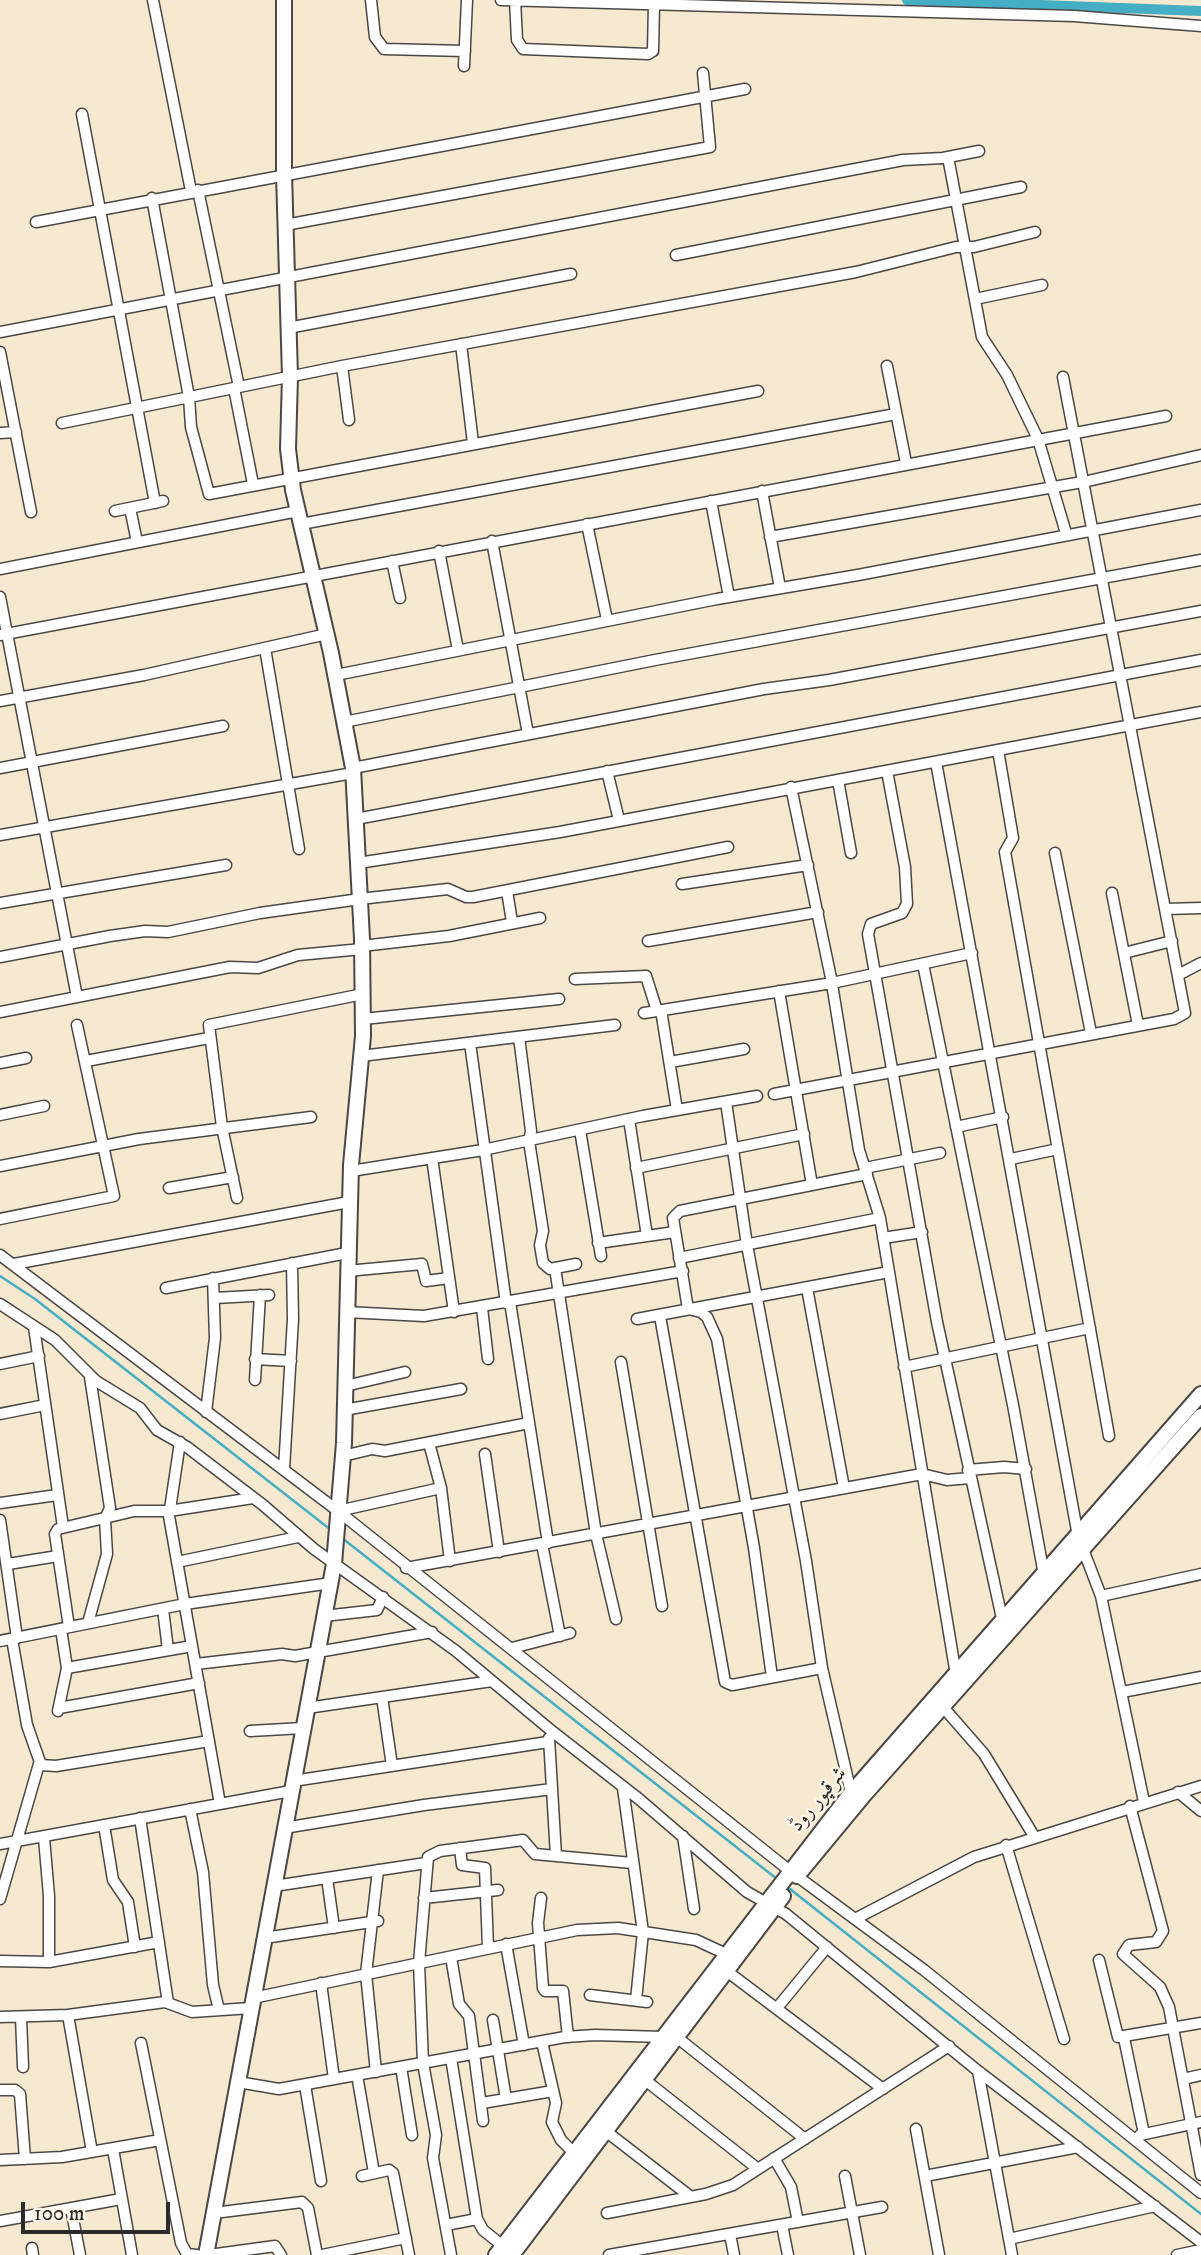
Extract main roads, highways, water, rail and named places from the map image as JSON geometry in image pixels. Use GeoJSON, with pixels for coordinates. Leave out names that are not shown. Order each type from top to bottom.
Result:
{"type":"FeatureCollection","features":[{"type":"Feature","properties":{"kind":"waterway"},"geometry":{"type":"LineString","coordinates":[[907,0],[1201,11]]}},
{"type":"Feature","properties":{"kind":"waterway"},"geometry":{"type":"LineString","coordinates":[[0,1276],[35,1299],[331,1530]]}},
{"type":"Feature","properties":{"kind":"waterway"},"geometry":{"type":"LineString","coordinates":[[342,1538],[777,1879]]}},
{"type":"Feature","properties":{"kind":"waterway"},"geometry":{"type":"LineString","coordinates":[[785,1885],[1201,2214]]}}]}
